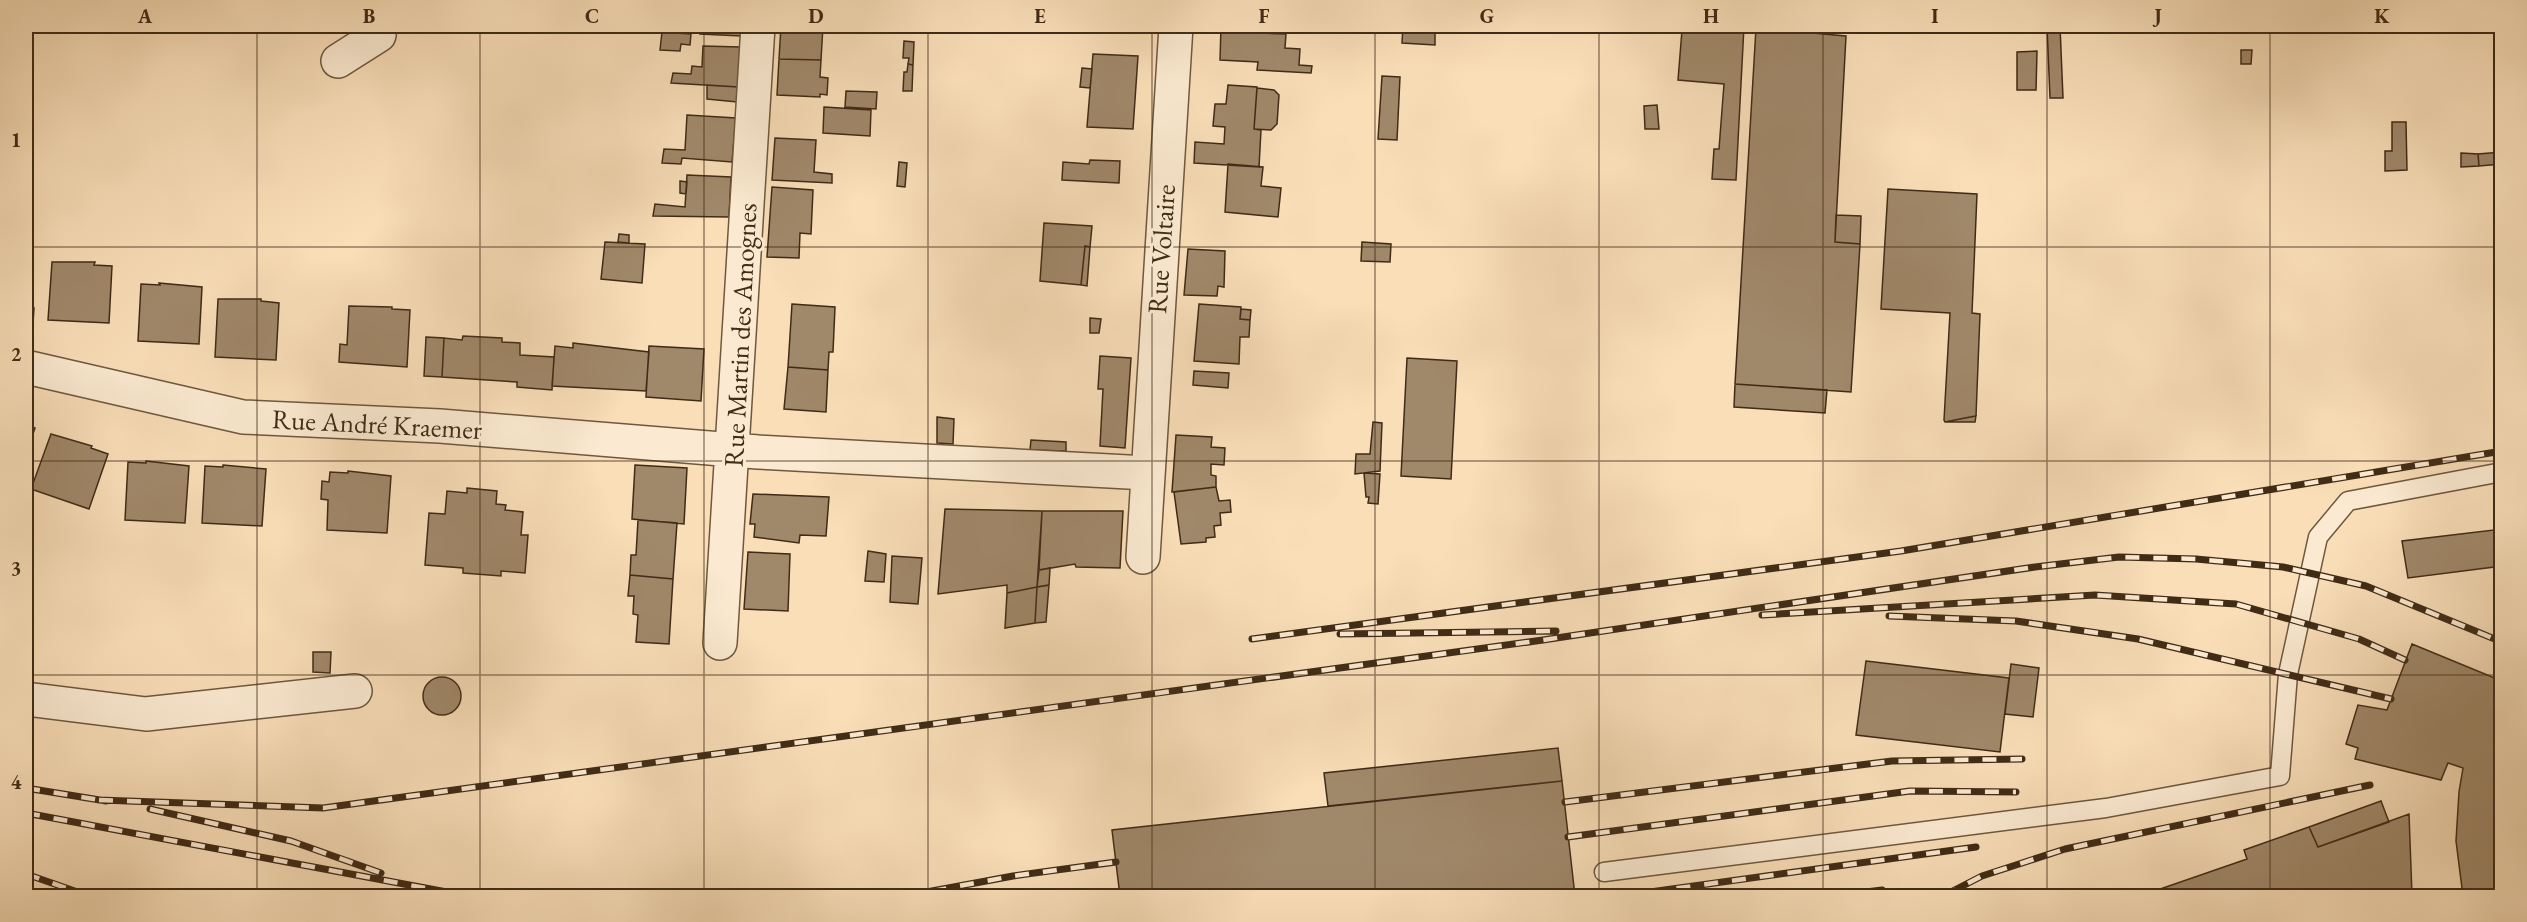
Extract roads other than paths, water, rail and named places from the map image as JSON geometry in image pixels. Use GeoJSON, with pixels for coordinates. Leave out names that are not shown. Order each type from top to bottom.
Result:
{"type":"FeatureCollection","features":[{"type":"Feature","properties":{"kind":"street"},"geometry":{"type":"LineString","coordinates":[[338,61],[379,35],[380,26]]}},
{"type":"Feature","properties":{"kind":"street","name":"Rue Martin des Amognes"},"geometry":{"type":"LineString","coordinates":[[720,644],[734,449],[758,26]]}},
{"type":"Feature","properties":{"kind":"street","name":"Rue Voltaire"},"geometry":{"type":"LineString","coordinates":[[1143,556],[1176,26]]}},
{"type":"Feature","properties":{"kind":"street","name":"Rue André Kraemer"},"geometry":{"type":"LineString","coordinates":[[26,367],[243,417],[440,426],[734,449]]}},
{"type":"Feature","properties":{"kind":"street"},"geometry":{"type":"LineString","coordinates":[[734,449],[1147,473]]}},
{"type":"Feature","properties":{"kind":"street"},"geometry":{"type":"LineString","coordinates":[[26,699],[146,714],[355,691]]}},
{"type":"Feature","properties":{"kind":"lane"},"geometry":{"type":"LineString","coordinates":[[1604,872],[2106,808],[2280,776],[2288,674],[2318,537],[2348,501],[2502,472]]}},
{"type":"Feature","properties":{"kind":"railway"},"geometry":{"type":"LineString","coordinates":[[1252,639],[1901,551],[2502,451]]}},
{"type":"Feature","properties":{"kind":"railway"},"geometry":{"type":"LineString","coordinates":[[99,800],[323,808],[1543,640],[2035,567],[2119,557],[2196,559],[2283,567],[2366,586],[2502,642]]}},
{"type":"Feature","properties":{"kind":"railway"},"geometry":{"type":"LineString","coordinates":[[1762,615],[2095,595],[2236,604],[2359,639],[2405,660]]}},
{"type":"Feature","properties":{"kind":"railway"},"geometry":{"type":"LineString","coordinates":[[1889,616],[2016,621],[2138,639],[2391,699]]}},
{"type":"Feature","properties":{"kind":"railway"},"geometry":{"type":"LineString","coordinates":[[1340,634],[1556,631]]}},
{"type":"Feature","properties":{"kind":"railway"},"geometry":{"type":"LineString","coordinates":[[1565,802],[1892,761],[2022,759]]}},
{"type":"Feature","properties":{"kind":"railway"},"geometry":{"type":"LineString","coordinates":[[1943,896],[1982,876],[2065,849],[2370,785]]}},
{"type":"Feature","properties":{"kind":"railway"},"geometry":{"type":"LineString","coordinates":[[26,788],[106,801]]}},
{"type":"Feature","properties":{"kind":"railway"},"geometry":{"type":"LineString","coordinates":[[1568,837],[1910,791],[2016,792]]}},
{"type":"Feature","properties":{"kind":"railway"},"geometry":{"type":"LineString","coordinates":[[150,809],[291,841],[381,873]]}},
{"type":"Feature","properties":{"kind":"railway"},"geometry":{"type":"LineString","coordinates":[[26,813],[468,896]]}},
{"type":"Feature","properties":{"kind":"railway"},"geometry":{"type":"LineString","coordinates":[[1621,896],[1976,847]]}},
{"type":"Feature","properties":{"kind":"railway"},"geometry":{"type":"LineString","coordinates":[[905,896],[1013,876],[1116,862]]}},
{"type":"Feature","properties":{"kind":"railway"},"geometry":{"type":"LineString","coordinates":[[26,874],[89,896]]}},
{"type":"Feature","properties":{"kind":"railway"},"geometry":{"type":"LineString","coordinates":[[1834,896],[1882,890]]}}]}
